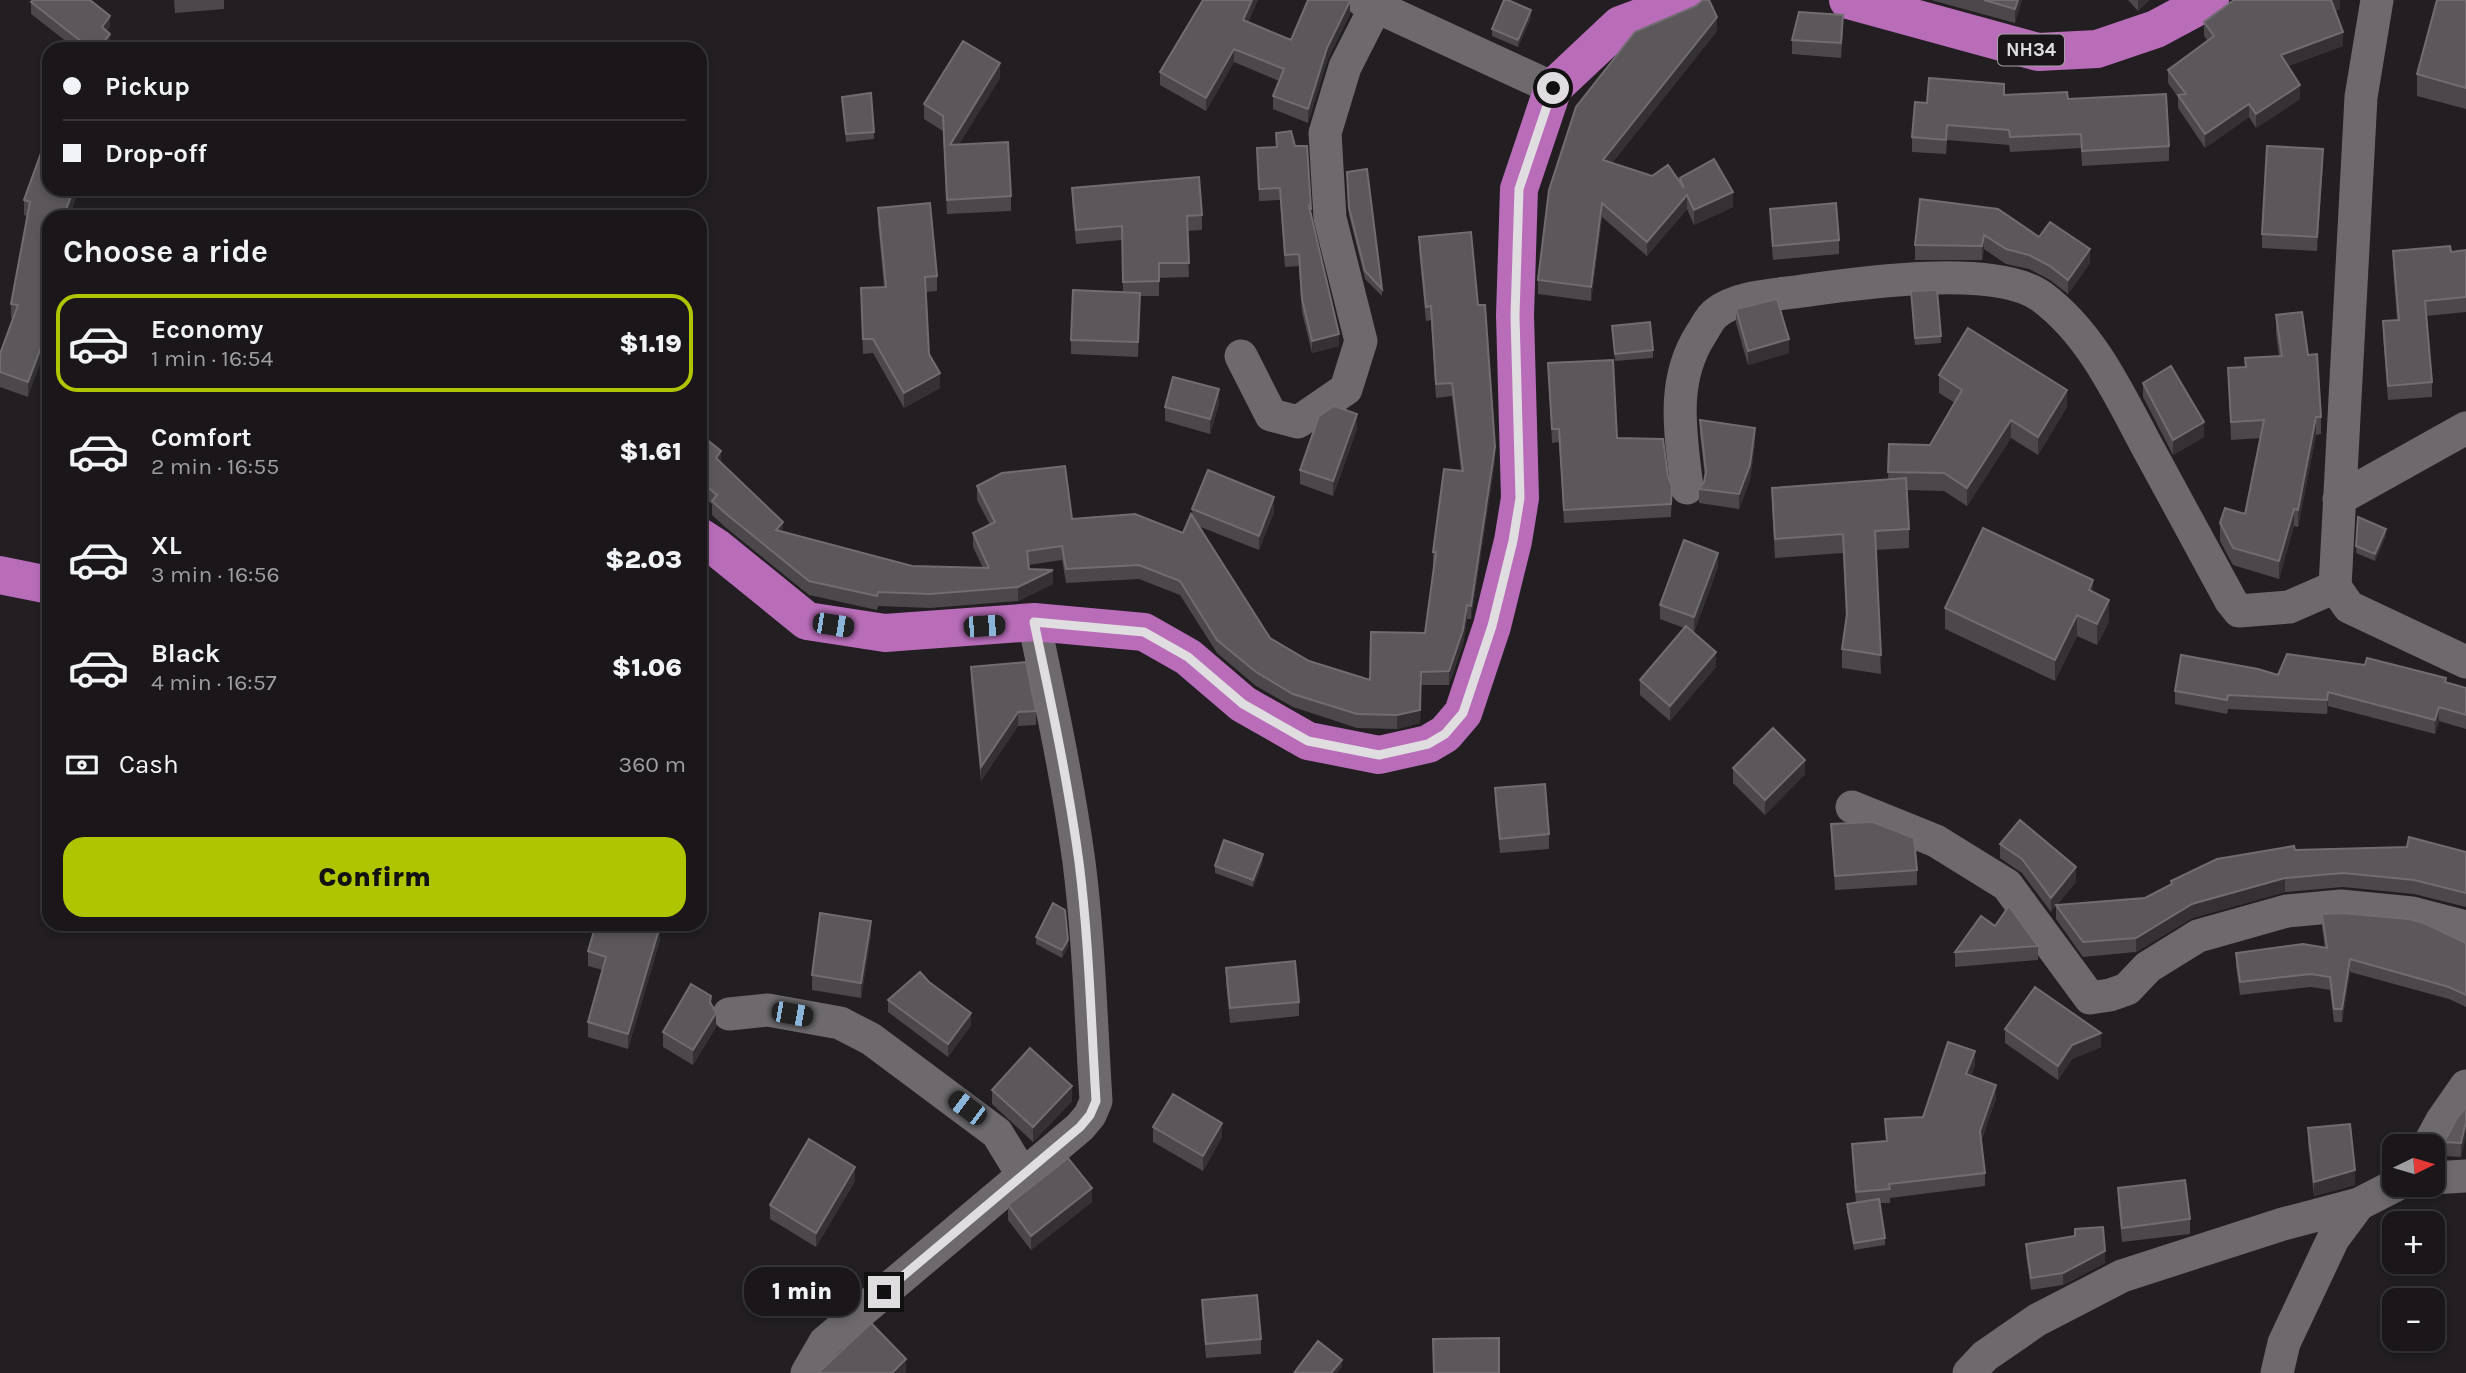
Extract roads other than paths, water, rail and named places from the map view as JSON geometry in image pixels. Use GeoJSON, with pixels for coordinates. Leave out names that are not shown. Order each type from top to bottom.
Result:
{"type":"FeatureCollection","features":[{"type":"Feature","properties":{"kind":"highway"},"geometry":{"type":"LineString","coordinates":[[707,541],[807,621],[885,633],[1034,622],[1144,632],[1188,657],[1243,704],[1308,741],[1379,755],[1428,744],[1445,734],[1463,713],[1492,626],[1513,541],[1520,498],[1515,316],[1519,189],[1553,88],[1620,25],[1688,0]]}},
{"type":"Feature","properties":{"kind":"highway","name":"NH34"},"geometry":{"type":"LineString","coordinates":[[1848,0],[2038,52],[2097,49],[2156,29],[2210,0]]}},
{"type":"Feature","properties":{"kind":"highway"},"geometry":{"type":"LineString","coordinates":[[0,575],[42,584]]}},
{"type":"Feature","properties":{"kind":"street"},"geometry":{"type":"LineString","coordinates":[[2377,0],[2361,97],[2334,587],[2349,607],[2466,662]]}},
{"type":"Feature","properties":{"kind":"street"},"geometry":{"type":"LineString","coordinates":[[1241,356],[1271,415],[1298,422],[1346,389],[1360,341],[1330,218],[1325,133],[1345,67],[1373,3],[1553,88]]}},
{"type":"Feature","properties":{"kind":"street"},"geometry":{"type":"LineString","coordinates":[[1687,488],[1678,410],[1683,370],[1715,313],[1745,299],[1886,279],[1981,279],[2039,295],[2070,322],[2106,370],[2231,601],[2239,611],[2289,607],[2334,587]]}},
{"type":"Feature","properties":{"kind":"street"},"geometry":{"type":"LineString","coordinates":[[2339,499],[2466,428]]}},
{"type":"Feature","properties":{"kind":"street"},"geometry":{"type":"LineString","coordinates":[[807,1373],[825,1342],[1080,1127],[1090,1115],[1096,1101],[1079,862],[1053,710],[1034,622]]}},
{"type":"Feature","properties":{"kind":"street"},"geometry":{"type":"LineString","coordinates":[[1852,807],[1936,842],[2007,885],[2090,998],[2127,989],[2148,967],[2198,936],[2287,911],[2341,906],[2412,913],[2466,927]]}},
{"type":"Feature","properties":{"kind":"street"},"geometry":{"type":"LineString","coordinates":[[729,1014],[768,1010],[840,1023],[871,1039],[997,1133],[1022,1174]]}},
{"type":"Feature","properties":{"kind":"street"},"geometry":{"type":"LineString","coordinates":[[2434,1134],[2466,1086]]}},
{"type":"Feature","properties":{"kind":"street"},"geometry":{"type":"LineString","coordinates":[[2445,1177],[2466,1176]]}},
{"type":"Feature","properties":{"kind":"street"},"geometry":{"type":"LineString","coordinates":[[1969,1373],[1985,1356],[2038,1320],[2122,1276],[2283,1224],[2359,1204],[2382,1192]]}},
{"type":"Feature","properties":{"kind":"street"},"geometry":{"type":"LineString","coordinates":[[2277,1373],[2284,1343],[2333,1239],[2359,1204]]}}]}
